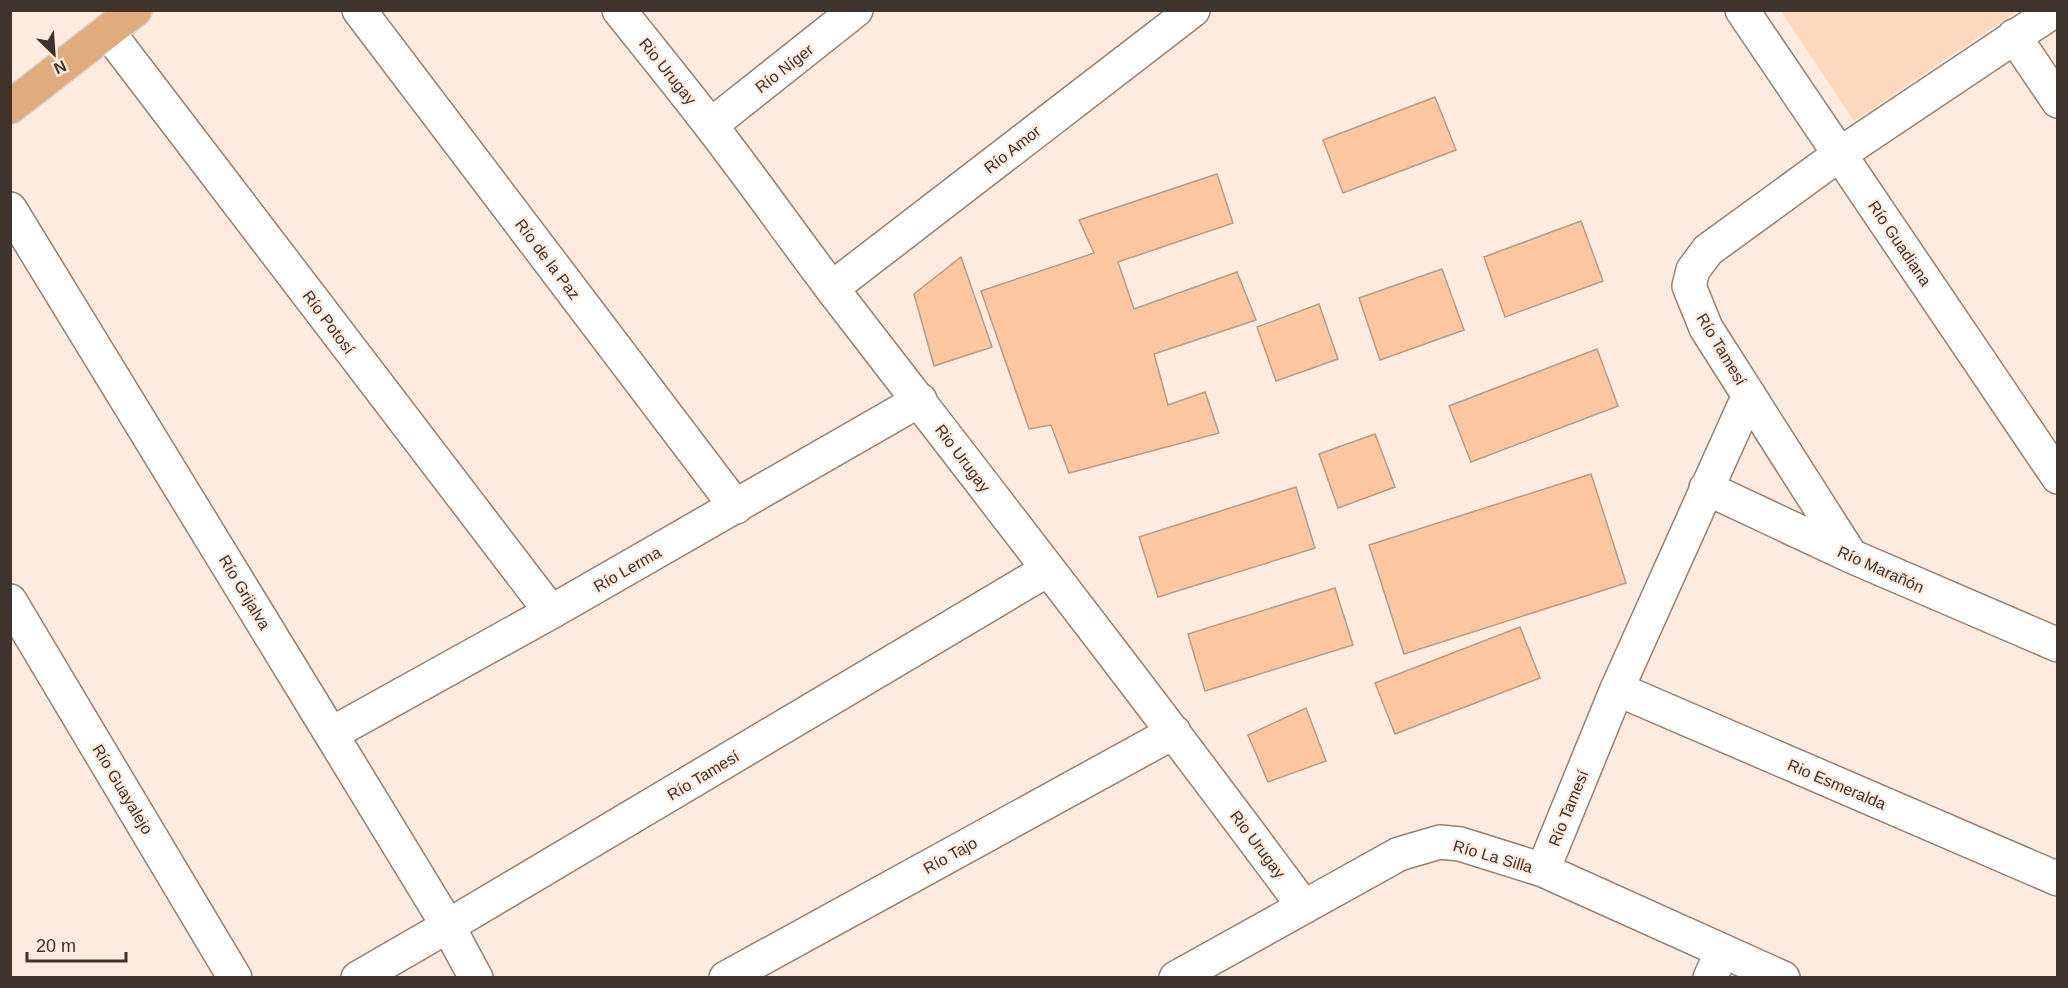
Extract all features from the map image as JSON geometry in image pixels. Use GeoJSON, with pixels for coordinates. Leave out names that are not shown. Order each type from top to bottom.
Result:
{"type":"FeatureCollection","features":[{"type":"Feature","properties":{"kind":"main road"},"geometry":{"type":"LineString","coordinates":[[10,107],[135,10]]}},
{"type":"Feature","properties":{"kind":"street","name":"Río de la Paz"},"geometry":{"type":"LineString","coordinates":[[359,10],[736,507]]}},
{"type":"Feature","properties":{"kind":"street","name":"Rio Urugay"},"geometry":{"type":"LineString","coordinates":[[619,10],[711,125],[1047,570],[1174,732],[1304,907]]}},
{"type":"Feature","properties":{"kind":"street","name":"Río Níger"},"geometry":{"type":"LineString","coordinates":[[711,125],[856,10]]}},
{"type":"Feature","properties":{"kind":"street","name":"Río Amor"},"geometry":{"type":"LineString","coordinates":[[832,288],[1193,10]]}},
{"type":"Feature","properties":{"kind":"street","name":"Río Guadiana"},"geometry":{"type":"LineString","coordinates":[[1742,10],[2058,477]]}},
{"type":"Feature","properties":{"kind":"street","name":"Río Tamesí"},"geometry":{"type":"LineString","coordinates":[[1543,870],[1617,689],[1749,394],[1706,328],[1689,286],[1692,270],[1708,250],[1840,154],[2055,10]]}},
{"type":"Feature","properties":{"kind":"street","name":"Río Potosí"},"geometry":{"type":"LineString","coordinates":[[108,32],[551,612]]}},
{"type":"Feature","properties":{"kind":"street"},"geometry":{"type":"LineString","coordinates":[[2014,36],[2058,101]]}},
{"type":"Feature","properties":{"kind":"street","name":"Río Grijalva"},"geometry":{"type":"LineString","coordinates":[[10,209],[448,926],[476,978]]}},
{"type":"Feature","properties":{"kind":"street"},"geometry":{"type":"LineString","coordinates":[[1749,394],[1851,556]]}},
{"type":"Feature","properties":{"kind":"street","name":"Río Lerma"},"geometry":{"type":"LineString","coordinates":[[331,734],[551,612],[920,400]]}},
{"type":"Feature","properties":{"kind":"street","name":"Río Marañón"},"geometry":{"type":"LineString","coordinates":[[1706,489],[1851,556],[2058,645]]}},
{"type":"Feature","properties":{"kind":"street","name":"Río Tamesí"},"geometry":{"type":"LineString","coordinates":[[358,978],[1047,570]]}},
{"type":"Feature","properties":{"kind":"street","name":"Río Guayalejo"},"geometry":{"type":"LineString","coordinates":[[10,601],[235,978]]}},
{"type":"Feature","properties":{"kind":"street","name":"Rio Esmeralda"},"geometry":{"type":"LineString","coordinates":[[1617,689],[2058,879]]}},
{"type":"Feature","properties":{"kind":"street","name":"Río Tajo"},"geometry":{"type":"LineString","coordinates":[[726,978],[1174,732]]}},
{"type":"Feature","properties":{"kind":"street","name":"Río La Silla"},"geometry":{"type":"LineString","coordinates":[[1176,978],[1399,854],[1440,842],[1461,844],[1543,870],[1716,964],[1784,978]]}},
{"type":"Feature","properties":{"kind":"shaded area"},"geometry":{"type":"Polygon","coordinates":[[[1781,11],[2017,11],[1854,121],[1781,11]]]}},
{"type":"Feature","properties":{"kind":"building"},"geometry":{"type":"Polygon","coordinates":[[[1435,97],[1456,150],[1343,193],[1323,140],[1435,97]]]}},
{"type":"Feature","properties":{"kind":"building"},"geometry":{"type":"Polygon","coordinates":[[[1217,174],[1233,223],[1118,262],[1134,309],[1237,272],[1256,320],[1154,354],[1168,405],[1205,392],[1219,433],[1069,473],[1051,425],[1029,429],[981,291],[1094,253],[1079,220],[1217,174]]]}},
{"type":"Feature","properties":{"kind":"building"},"geometry":{"type":"Polygon","coordinates":[[[1581,221],[1603,281],[1505,317],[1484,257],[1581,221]]]}},
{"type":"Feature","properties":{"kind":"building"},"geometry":{"type":"Polygon","coordinates":[[[961,257],[992,347],[934,366],[914,294],[961,257]]]}},
{"type":"Feature","properties":{"kind":"building"},"geometry":{"type":"Polygon","coordinates":[[[1442,269],[1464,330],[1380,360],[1359,298],[1442,269]]]}},
{"type":"Feature","properties":{"kind":"building"},"geometry":{"type":"Polygon","coordinates":[[[1319,304],[1338,359],[1276,381],[1257,327],[1319,304]]]}},
{"type":"Feature","properties":{"kind":"building"},"geometry":{"type":"Polygon","coordinates":[[[1597,349],[1618,406],[1471,462],[1449,406],[1597,349]]]}},
{"type":"Feature","properties":{"kind":"building"},"geometry":{"type":"Polygon","coordinates":[[[1375,434],[1395,487],[1338,508],[1319,454],[1375,434]]]}},
{"type":"Feature","properties":{"kind":"building"},"geometry":{"type":"Polygon","coordinates":[[[1591,474],[1626,583],[1404,654],[1369,545],[1591,474]]]}},
{"type":"Feature","properties":{"kind":"building"},"geometry":{"type":"Polygon","coordinates":[[[1296,487],[1315,548],[1158,597],[1139,537],[1296,487]]]}},
{"type":"Feature","properties":{"kind":"building"},"geometry":{"type":"Polygon","coordinates":[[[1335,588],[1353,645],[1205,691],[1188,634],[1335,588]]]}},
{"type":"Feature","properties":{"kind":"building"},"geometry":{"type":"Polygon","coordinates":[[[1520,627],[1540,678],[1395,734],[1375,683],[1520,627]]]}},
{"type":"Feature","properties":{"kind":"building"},"geometry":{"type":"Polygon","coordinates":[[[1306,708],[1326,761],[1268,782],[1248,735],[1306,708]]]}}]}
